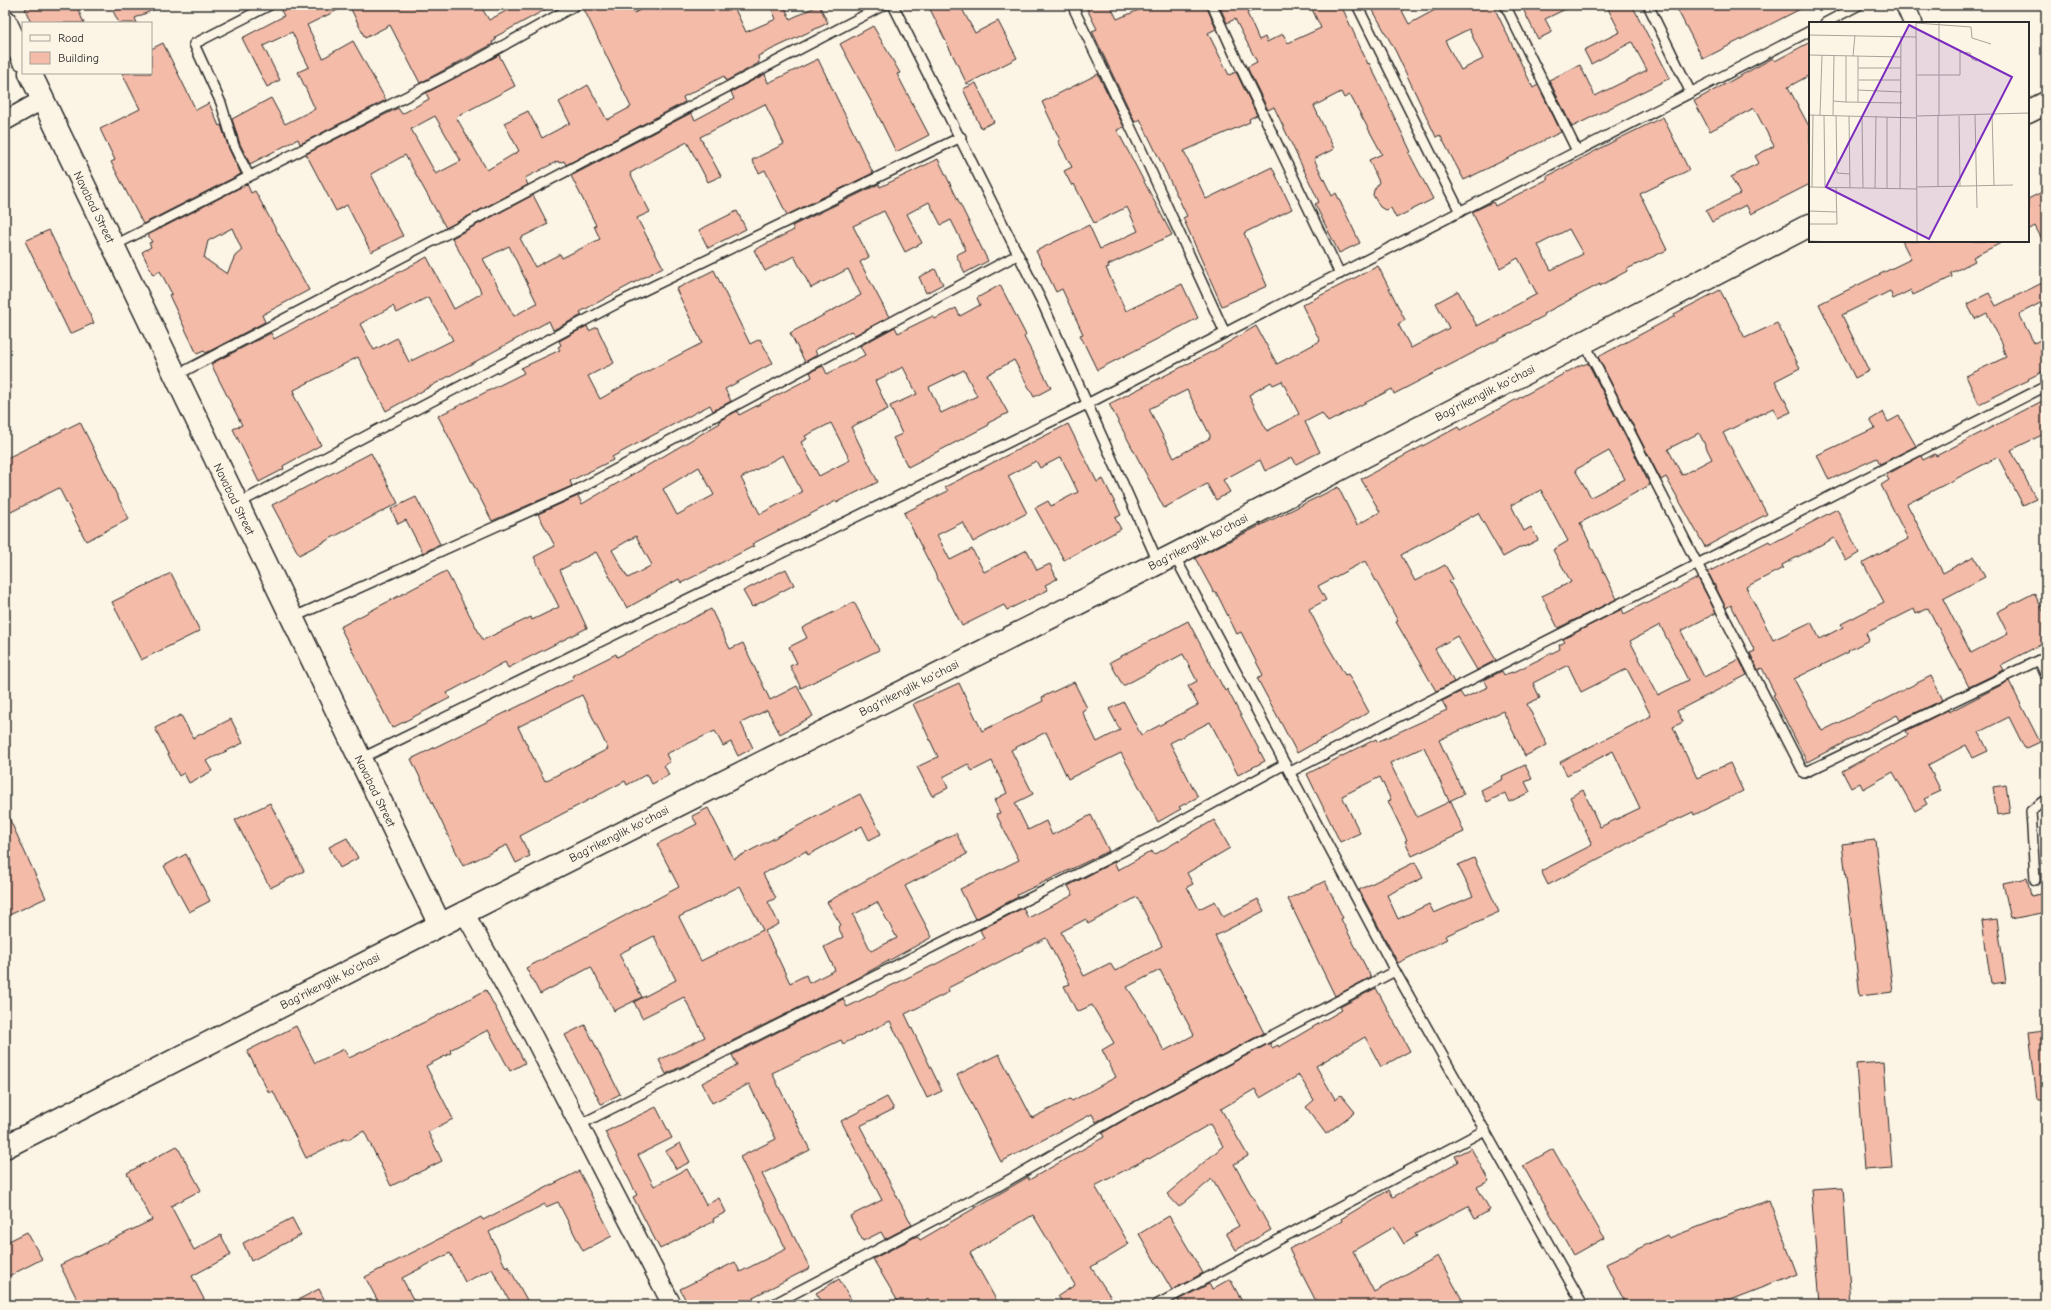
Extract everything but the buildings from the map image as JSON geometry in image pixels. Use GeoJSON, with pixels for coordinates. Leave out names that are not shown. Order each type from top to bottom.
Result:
{"type":"FeatureCollection","features":[{"type":"Feature","properties":{"kind":"main road"},"geometry":{"type":"LineString","coordinates":[[5,21],[22,57]]}},
{"type":"Feature","properties":{"kind":"main road","name":"Navabad Street"},"geometry":{"type":"LineString","coordinates":[[30,74],[291,619],[440,925]]}},
{"type":"Feature","properties":{"kind":"main road"},"geometry":{"type":"LineString","coordinates":[[2029,112],[2046,103]]}},
{"type":"Feature","properties":{"kind":"main road","name":"Bag'rikenglik ko'chasi"},"geometry":{"type":"LineString","coordinates":[[5,1147],[464,912],[1166,559],[1809,226]]}},
{"type":"Feature","properties":{"kind":"street"},"geometry":{"type":"LineString","coordinates":[[1905,5],[1913,22]]}},
{"type":"Feature","properties":{"kind":"street"},"geometry":{"type":"LineString","coordinates":[[5,121],[42,100]]}},
{"type":"Feature","properties":{"kind":"street"},"geometry":{"type":"LineString","coordinates":[[464,912],[533,1036],[672,1305]]}},
{"type":"Feature","properties":{"kind":"lane"},"geometry":{"type":"LineString","coordinates":[[249,176],[234,146],[221,103],[194,44],[270,5]]}},
{"type":"Feature","properties":{"kind":"lane"},"geometry":{"type":"LineString","coordinates":[[114,246],[472,63],[576,5]]}},
{"type":"Feature","properties":{"kind":"lane"},"geometry":{"type":"LineString","coordinates":[[175,376],[558,174],[884,5]]}},
{"type":"Feature","properties":{"kind":"lane"},"geometry":{"type":"LineString","coordinates":[[893,5],[961,137],[1040,300],[1087,404],[1166,559],[1288,768],[1395,972],[1485,1130],[1579,1304]]}},
{"type":"Feature","properties":{"kind":"lane"},"geometry":{"type":"LineString","coordinates":[[1072,5],[1144,156],[1225,333]]}},
{"type":"Feature","properties":{"kind":"lane"},"geometry":{"type":"LineString","coordinates":[[1212,5],[1340,274]]}},
{"type":"Feature","properties":{"kind":"lane"},"geometry":{"type":"LineString","coordinates":[[1357,5],[1460,212]]}},
{"type":"Feature","properties":{"kind":"lane"},"geometry":{"type":"LineString","coordinates":[[1505,5],[1577,151]]}},
{"type":"Feature","properties":{"kind":"lane"},"geometry":{"type":"LineString","coordinates":[[1648,5],[1691,93]]}},
{"type":"Feature","properties":{"kind":"lane"},"geometry":{"type":"LineString","coordinates":[[1827,22],[1859,5]]}},
{"type":"Feature","properties":{"kind":"lane"},"geometry":{"type":"LineString","coordinates":[[359,759],[1087,404],[1809,32]]}},
{"type":"Feature","properties":{"kind":"lane"},"geometry":{"type":"LineString","coordinates":[[237,504],[616,304],[961,137]]}},
{"type":"Feature","properties":{"kind":"lane"},"geometry":{"type":"LineString","coordinates":[[291,619],[579,489],[1017,254]]}},
{"type":"Feature","properties":{"kind":"lane"},"geometry":{"type":"LineString","coordinates":[[1584,342],[1804,773],[2039,660],[2046,676]]}},
{"type":"Feature","properties":{"kind":"lane"},"geometry":{"type":"LineString","coordinates":[[579,1125],[1697,564],[2046,386]]}},
{"type":"Feature","properties":{"kind":"lane"},"geometry":{"type":"LineString","coordinates":[[2035,880],[2031,811],[2046,799]]}},
{"type":"Feature","properties":{"kind":"lane"},"geometry":{"type":"LineString","coordinates":[[772,1305],[995,1188],[1130,1110],[1395,972]]}},
{"type":"Feature","properties":{"kind":"lane"},"geometry":{"type":"LineString","coordinates":[[1156,1305],[1485,1130]]}}]}
